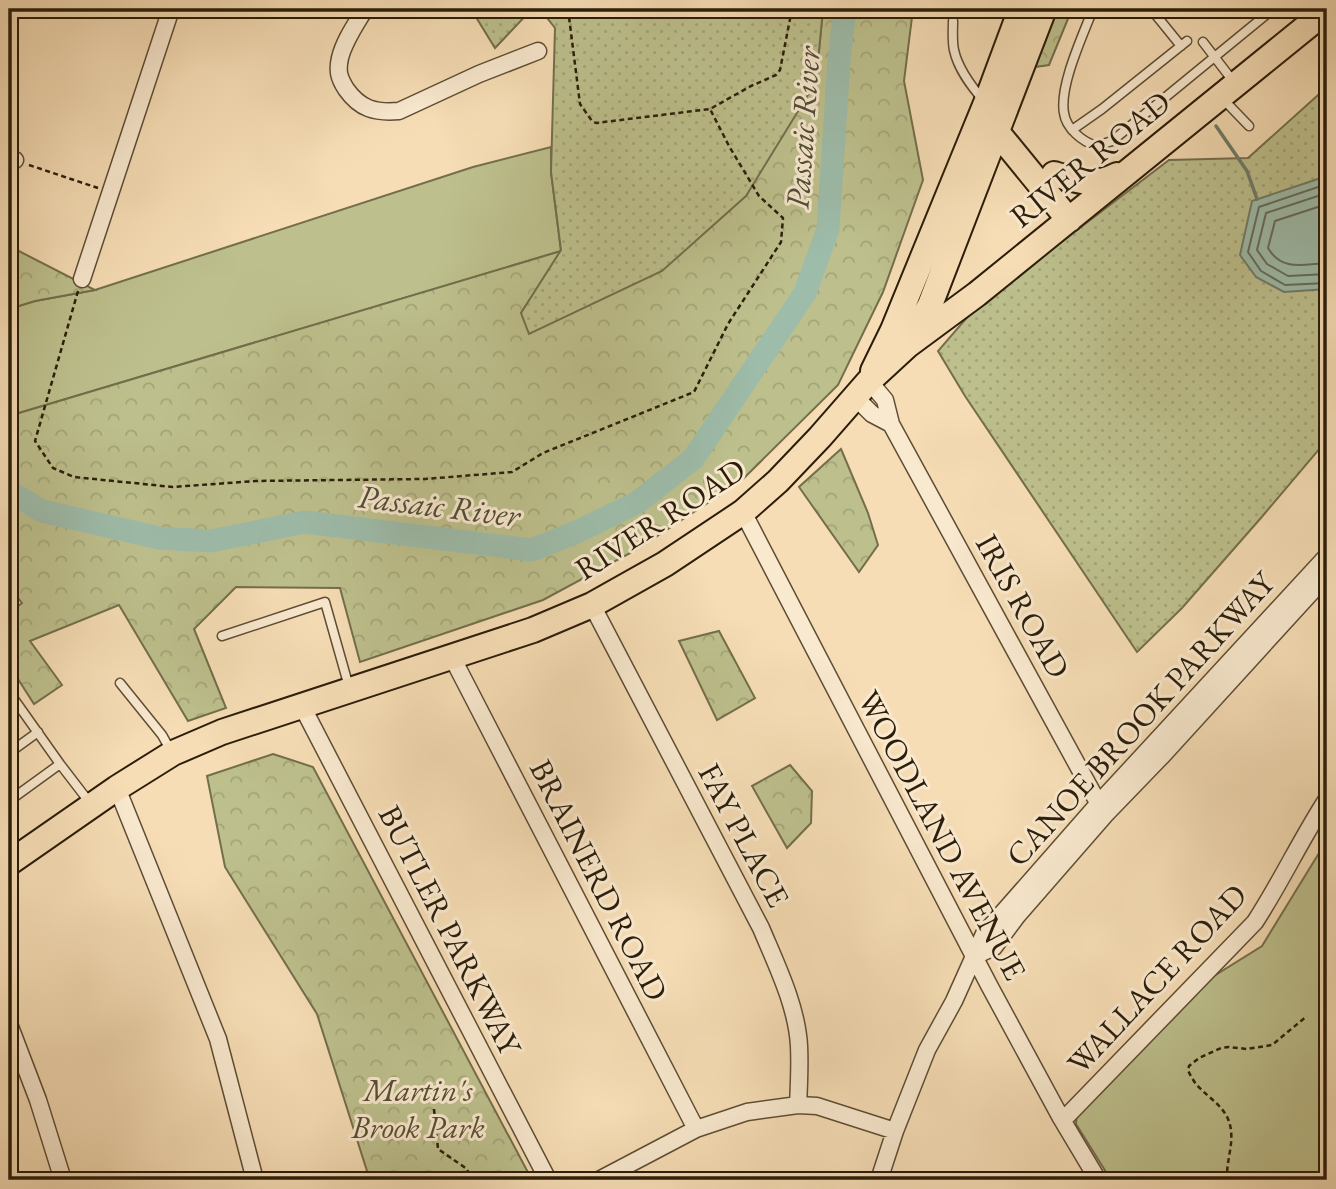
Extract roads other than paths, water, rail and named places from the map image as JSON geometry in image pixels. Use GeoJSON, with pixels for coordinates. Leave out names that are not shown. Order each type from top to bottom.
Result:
{"type":"FeatureCollection","features":[{"type":"Feature","properties":{"kind":"main road"},"geometry":{"type":"LineString","coordinates":[[908,345],[930,304],[995,117],[1021,9]]}},
{"type":"Feature","properties":{"kind":"main road"},"geometry":{"type":"LineString","coordinates":[[862,389],[893,330],[1044,9]]}},
{"type":"Feature","properties":{"kind":"main road","name":"RIVER ROAD"},"geometry":{"type":"LineString","coordinates":[[9,863],[117,788],[173,753],[222,733],[533,630],[592,605],[665,564],[743,512],[778,481],[862,389],[908,345],[977,294],[1227,90],[1322,20]]}},
{"type":"Feature","properties":{"kind":"main road"},"geometry":{"type":"LineString","coordinates":[[995,117],[1054,174],[1075,214]]}},
{"type":"Feature","properties":{"kind":"main road"},"geometry":{"type":"LineString","coordinates":[[995,117],[1075,214]]}},
{"type":"Feature","properties":{"kind":"main road"},"geometry":{"type":"LineString","coordinates":[[1054,174],[1078,182],[1100,182],[1139,163]]}},
{"type":"Feature","properties":{"kind":"street"},"geometry":{"type":"LineString","coordinates":[[82,279],[171,9]]}},
{"type":"Feature","properties":{"kind":"street"},"geometry":{"type":"LineString","coordinates":[[365,9],[342,49],[338,76],[353,98],[368,108],[385,112],[399,111],[478,74],[538,51]]}},
{"type":"Feature","properties":{"kind":"street","name":"IRIS ROAD"},"geometry":{"type":"LineString","coordinates":[[862,389],[872,414],[891,424],[1102,809]]}},
{"type":"Feature","properties":{"kind":"street","name":"WOODLAND AVENUE"},"geometry":{"type":"LineString","coordinates":[[743,512],[990,987],[1098,1180]]}},
{"type":"Feature","properties":{"kind":"street","name":"CANOE BROOK PARKWAY"},"geometry":{"type":"LineString","coordinates":[[879,1180],[927,1050],[975,956],[994,947],[1102,809],[1327,556]]}},
{"type":"Feature","properties":{"kind":"street","name":"CANOE BROOK PARKWAY"},"geometry":{"type":"LineString","coordinates":[[1102,809],[1188,728],[1327,575]]}},
{"type":"Feature","properties":{"kind":"street","name":"FAY PLACE"},"geometry":{"type":"LineString","coordinates":[[592,605],[761,928],[773,957],[787,991],[799,1044],[798,1105]]}},
{"type":"Feature","properties":{"kind":"street","name":"BRAINERD ROAD"},"geometry":{"type":"LineString","coordinates":[[452,657],[696,1129]]}},
{"type":"Feature","properties":{"kind":"street","name":"BUTLER PARKWAY"},"geometry":{"type":"LineString","coordinates":[[302,706],[548,1180]]}},
{"type":"Feature","properties":{"kind":"street"},"geometry":{"type":"LineString","coordinates":[[117,788],[218,1039],[255,1180]]}},
{"type":"Feature","properties":{"kind":"street","name":"WALLACE ROAD"},"geometry":{"type":"LineString","coordinates":[[1061,1118],[1068,1115],[1255,922],[1275,892],[1327,799]]}},
{"type":"Feature","properties":{"kind":"street"},"geometry":{"type":"LineString","coordinates":[[9,1024],[38,1100],[62,1180]]}},
{"type":"Feature","properties":{"kind":"street"},"geometry":{"type":"LineString","coordinates":[[599,1180],[696,1129],[747,1112],[798,1105],[817,1106],[895,1131]]}},
{"type":"Feature","properties":{"kind":"lane"},"geometry":{"type":"LineString","coordinates":[[1093,9],[1066,83],[1063,105],[1072,130],[1085,141],[1097,146],[1112,141],[1273,9]]}},
{"type":"Feature","properties":{"kind":"lane"},"geometry":{"type":"LineString","coordinates":[[1072,130],[1184,43],[1151,9]]}},
{"type":"Feature","properties":{"kind":"lane"},"geometry":{"type":"LineString","coordinates":[[953,20],[954,49],[960,67],[971,87],[995,117]]}},
{"type":"Feature","properties":{"kind":"lane"},"geometry":{"type":"LineString","coordinates":[[1203,42],[1215,58],[1227,90],[1249,126]]}},
{"type":"Feature","properties":{"kind":"lane"},"geometry":{"type":"LineString","coordinates":[[222,636],[325,602],[350,690]]}},
{"type":"Feature","properties":{"kind":"lane"},"geometry":{"type":"LineString","coordinates":[[120,683],[173,753]]}},
{"type":"Feature","properties":{"kind":"lane"},"geometry":{"type":"LineString","coordinates":[[9,692],[92,805]]}},
{"type":"Feature","properties":{"kind":"lane"},"geometry":{"type":"LineString","coordinates":[[9,753],[38,732]]}},
{"type":"Feature","properties":{"kind":"lane"},"geometry":{"type":"LineString","coordinates":[[9,800],[60,764]]}},
{"type":"Feature","properties":{"kind":"water"},"geometry":{"type":"Polygon","coordinates":[[[1327,176],[1327,289],[1284,292],[1256,277],[1240,255],[1252,201],[1327,176]]]}},
{"type":"Feature","properties":{"kind":"waterway","name":"Passaic River"},"geometry":{"type":"LineString","coordinates":[[9,491],[42,511],[159,538],[211,541],[305,522],[532,550],[638,502],[693,459],[805,293],[828,229],[845,9]]}},
{"type":"Feature","properties":{"kind":"waterway"},"geometry":{"type":"LineString","coordinates":[[1216,126],[1247,171],[1257,199]]}},
{"type":"Feature","properties":{"kind":"park label","name":"Martin's Brook Park"},"geometry":{"type":"Point","coordinates":[418,1108]}}]}
